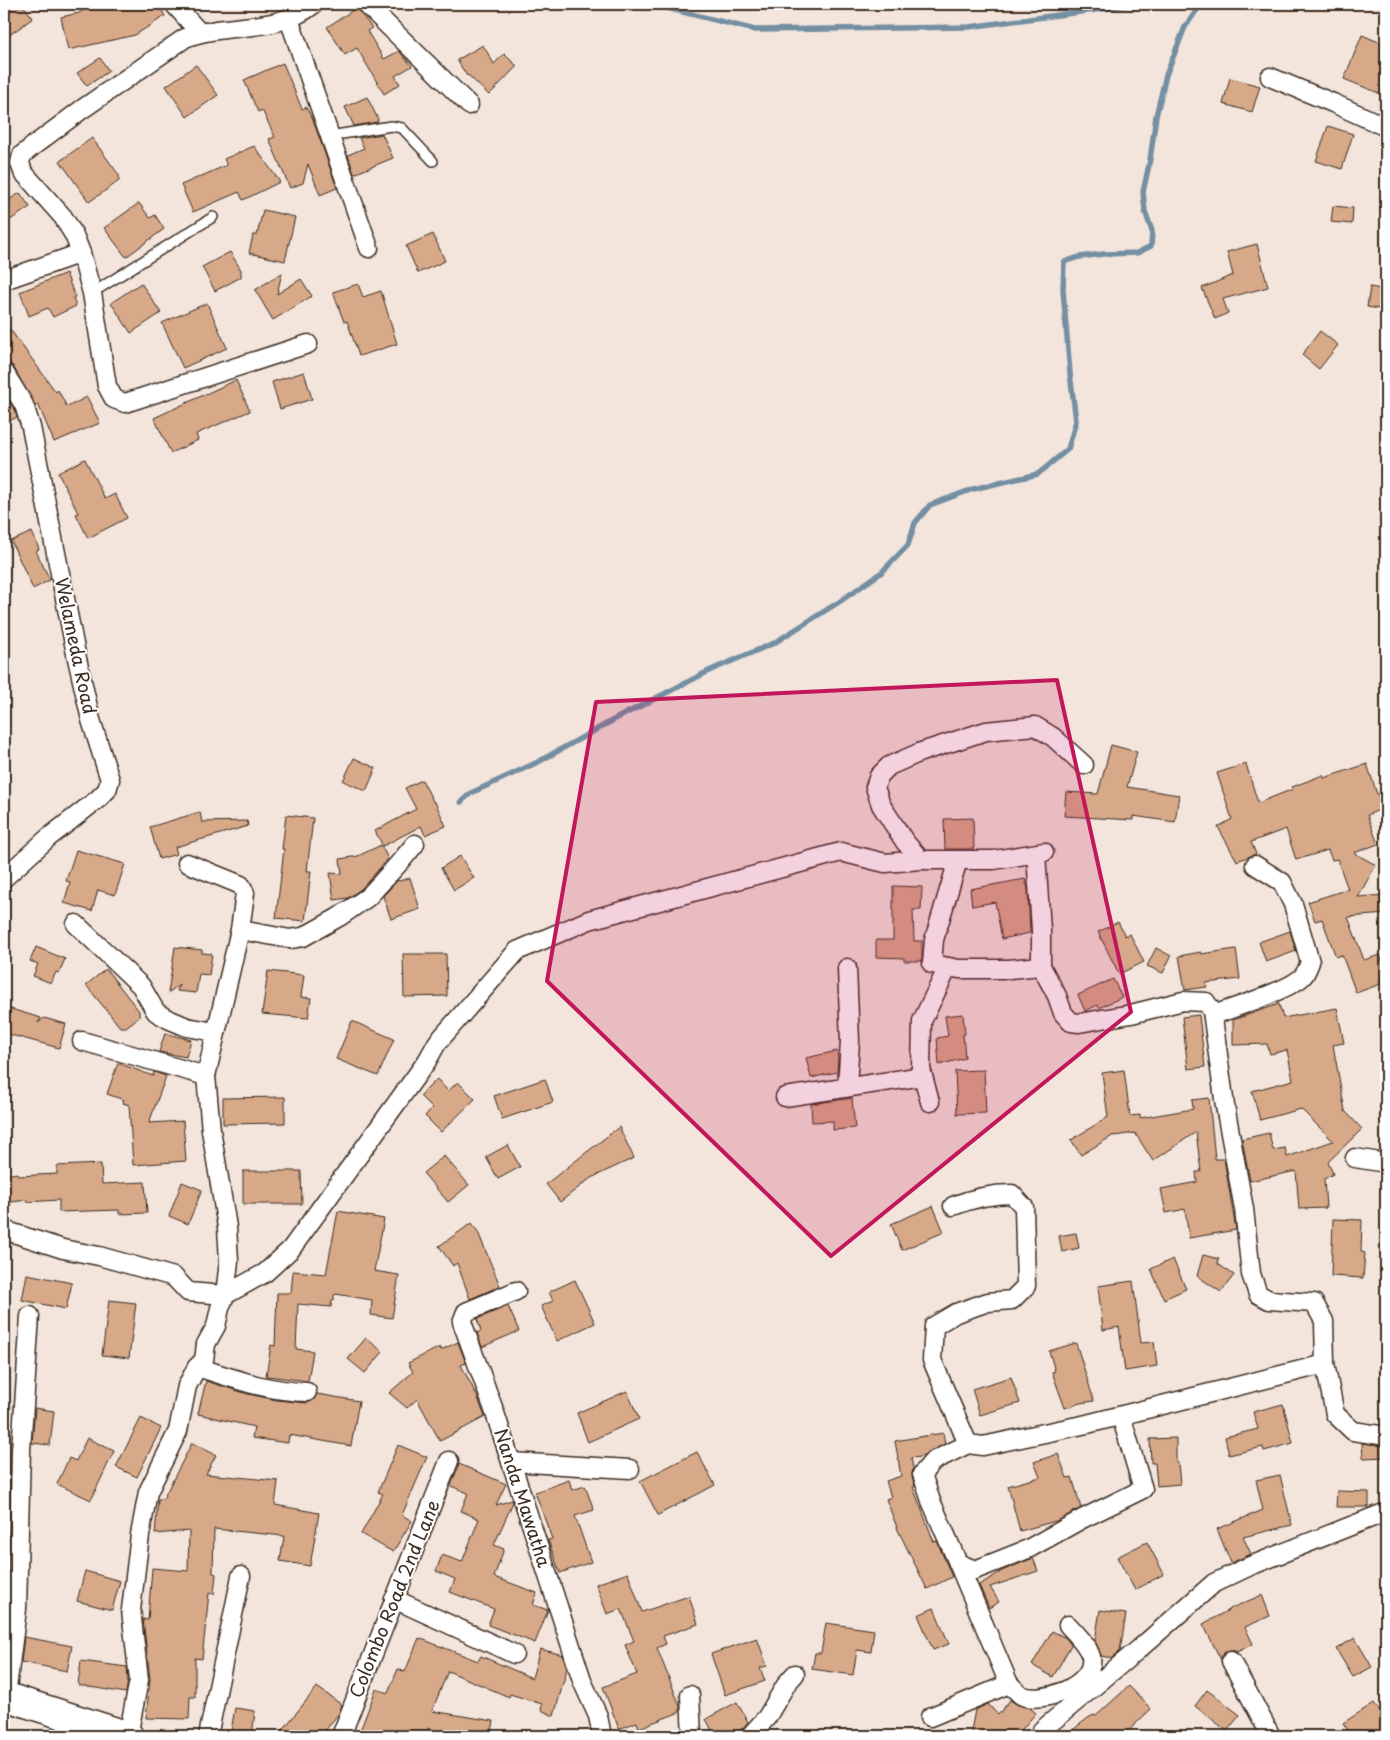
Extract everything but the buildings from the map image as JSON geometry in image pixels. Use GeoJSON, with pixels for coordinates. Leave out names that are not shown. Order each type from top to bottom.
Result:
{"type":"FeatureCollection","features":[{"type":"Feature","properties":{"kind":"main road"},"geometry":{"type":"LineString","coordinates":[[5,1696],[128,1736]]}},
{"type":"Feature","properties":{"kind":"street"},"geometry":{"type":"LineString","coordinates":[[174,4],[199,32]]}},
{"type":"Feature","properties":{"kind":"street"},"geometry":{"type":"LineString","coordinates":[[308,344],[125,403],[114,399],[106,386],[92,293],[81,252],[74,235],[63,217],[23,172],[20,163],[22,155],[81,110],[185,38],[199,32],[269,24],[289,19],[314,4]]}},
{"type":"Feature","properties":{"kind":"street"},"geometry":{"type":"LineString","coordinates":[[366,4],[470,105]]}},
{"type":"Feature","properties":{"kind":"street"},"geometry":{"type":"LineString","coordinates":[[289,19],[369,248]]}},
{"type":"Feature","properties":{"kind":"street"},"geometry":{"type":"LineString","coordinates":[[1270,77],[1386,126]]}},
{"type":"Feature","properties":{"kind":"street"},"geometry":{"type":"LineString","coordinates":[[4,280],[81,252]]}},
{"type":"Feature","properties":{"kind":"street","name":"Welameda Road"},"geometry":{"type":"LineString","coordinates":[[4,372],[24,404],[31,427],[76,654],[91,720],[110,780],[106,790],[98,799],[48,838],[4,878]]}},
{"type":"Feature","properties":{"kind":"street"},"geometry":{"type":"LineString","coordinates":[[921,860],[905,842],[881,805],[875,787],[879,776],[889,766],[921,752],[986,731],[1034,726],[1054,737],[1084,765]]}},
{"type":"Feature","properties":{"kind":"street"},"geometry":{"type":"LineString","coordinates":[[240,930],[290,940],[303,937],[339,917],[368,897],[415,844]]}},
{"type":"Feature","properties":{"kind":"street"},"geometry":{"type":"LineString","coordinates":[[4,1230],[63,1249],[99,1256],[174,1277],[188,1292],[225,1295],[265,1272],[291,1250],[427,1062],[437,1043],[516,950],[589,920],[841,852],[885,863],[921,860],[994,860],[1040,853],[1041,966],[1057,996],[1063,1013],[1071,1022],[1079,1023],[1131,1014],[1183,1001],[1206,1002],[1212,1011],[1225,1106],[1244,1209],[1251,1274],[1258,1294],[1269,1300],[1314,1302],[1324,1321],[1325,1364],[1335,1414],[1353,1431],[1386,1436]]}},
{"type":"Feature","properties":{"kind":"street"},"geometry":{"type":"LineString","coordinates":[[958,860],[934,940],[932,964],[958,969],[1009,969],[1041,966]]}},
{"type":"Feature","properties":{"kind":"street"},"geometry":{"type":"LineString","coordinates":[[128,1736],[139,1680],[130,1610],[148,1492],[178,1431],[187,1386],[197,1367],[204,1360],[206,1344],[216,1326],[225,1295],[229,1261],[227,1227],[211,1130],[206,1076],[240,930],[245,893],[241,885],[187,863]]}},
{"type":"Feature","properties":{"kind":"street"},"geometry":{"type":"LineString","coordinates":[[1213,1015],[1285,988],[1302,977],[1310,962],[1293,904],[1282,882],[1255,865]]}},
{"type":"Feature","properties":{"kind":"street"},"geometry":{"type":"LineString","coordinates":[[76,924],[140,986],[156,1012],[187,1027],[215,1032]]}},
{"type":"Feature","properties":{"kind":"street"},"geometry":{"type":"LineString","coordinates":[[930,1102],[921,1070],[922,1021],[948,967]]}},
{"type":"Feature","properties":{"kind":"street"},"geometry":{"type":"LineString","coordinates":[[847,968],[850,1041],[847,1087]]}},
{"type":"Feature","properties":{"kind":"street"},"geometry":{"type":"LineString","coordinates":[[82,1041],[206,1076]]}},
{"type":"Feature","properties":{"kind":"street"},"geometry":{"type":"LineString","coordinates":[[785,1097],[923,1076]]}},
{"type":"Feature","properties":{"kind":"street"},"geometry":{"type":"LineString","coordinates":[[1355,1158],[1386,1163]]}},
{"type":"Feature","properties":{"kind":"street"},"geometry":{"type":"LineString","coordinates":[[953,1206],[973,1198],[996,1194],[1012,1194],[1024,1207],[1026,1286],[1012,1300],[988,1302],[956,1313],[934,1326],[932,1360],[968,1444]]}},
{"type":"Feature","properties":{"kind":"street","name":"Nanda Mawatha"},"geometry":{"type":"LineString","coordinates":[[516,1291],[466,1312],[462,1322],[511,1462],[583,1683],[603,1732]]}},
{"type":"Feature","properties":{"kind":"street"},"geometry":{"type":"LineString","coordinates":[[5,1696],[18,1609],[21,1450],[30,1316]]}},
{"type":"Feature","properties":{"kind":"street"},"geometry":{"type":"LineString","coordinates":[[1068,1625],[1082,1640],[1090,1657],[1090,1666],[1086,1676],[1075,1686],[1058,1693],[1041,1696],[1022,1695],[1009,1684],[931,1501],[922,1474],[933,1461],[968,1444],[983,1446],[1121,1416],[1325,1364]]}},
{"type":"Feature","properties":{"kind":"street"},"geometry":{"type":"LineString","coordinates":[[197,1367],[257,1385],[289,1392],[307,1392]]}},
{"type":"Feature","properties":{"kind":"street"},"geometry":{"type":"LineString","coordinates":[[958,1563],[975,1570],[1028,1549],[1082,1519],[1143,1489],[1121,1416]]}},
{"type":"Feature","properties":{"kind":"street","name":"Colombo Road 2nd Lane"},"geometry":{"type":"LineString","coordinates":[[341,1736],[448,1462]]}},
{"type":"Feature","properties":{"kind":"street"},"geometry":{"type":"LineString","coordinates":[[511,1462],[630,1469]]}},
{"type":"Feature","properties":{"kind":"street"},"geometry":{"type":"LineString","coordinates":[[1042,1730],[1139,1650],[1214,1583],[1250,1566],[1386,1512]]}},
{"type":"Feature","properties":{"kind":"street"},"geometry":{"type":"LineString","coordinates":[[208,1736],[241,1576]]}},
{"type":"Feature","properties":{"kind":"street"},"geometry":{"type":"LineString","coordinates":[[394,1599],[514,1654]]}},
{"type":"Feature","properties":{"kind":"street"},"geometry":{"type":"LineString","coordinates":[[1232,1661],[1271,1736]]}},
{"type":"Feature","properties":{"kind":"street"},"geometry":{"type":"LineString","coordinates":[[750,1736],[767,1716],[787,1683],[795,1674]]}},
{"type":"Feature","properties":{"kind":"street"},"geometry":{"type":"LineString","coordinates":[[930,1717],[1009,1684]]}},
{"type":"Feature","properties":{"kind":"street"},"geometry":{"type":"LineString","coordinates":[[690,1695],[692,1736]]}},
{"type":"Feature","properties":{"kind":"lane"},"geometry":{"type":"LineString","coordinates":[[330,136],[391,126],[402,128],[433,161]]}},
{"type":"Feature","properties":{"kind":"lane"},"geometry":{"type":"LineString","coordinates":[[92,293],[212,217]]}},
{"type":"Feature","properties":{"kind":"highlighted area"},"geometry":{"type":"Polygon","coordinates":[[[1057,680],[1131,1012],[831,1256],[547,981],[596,702],[1057,680]]]}},
{"type":"Feature","properties":{"kind":"waterway"},"geometry":{"type":"LineString","coordinates":[[651,4],[755,30],[969,27],[1130,4]]}},
{"type":"Feature","properties":{"kind":"waterway"},"geometry":{"type":"LineString","coordinates":[[461,802],[471,793],[538,762],[619,717],[711,670],[774,643],[839,602],[882,572],[908,545],[915,523],[930,505],[973,489],[1038,474],[1068,449],[1076,421],[1063,290],[1064,262],[1079,257],[1137,253],[1151,246],[1152,231],[1145,211],[1143,192],[1150,160],[1156,116],[1166,75],[1185,27],[1201,4]]}}]}
